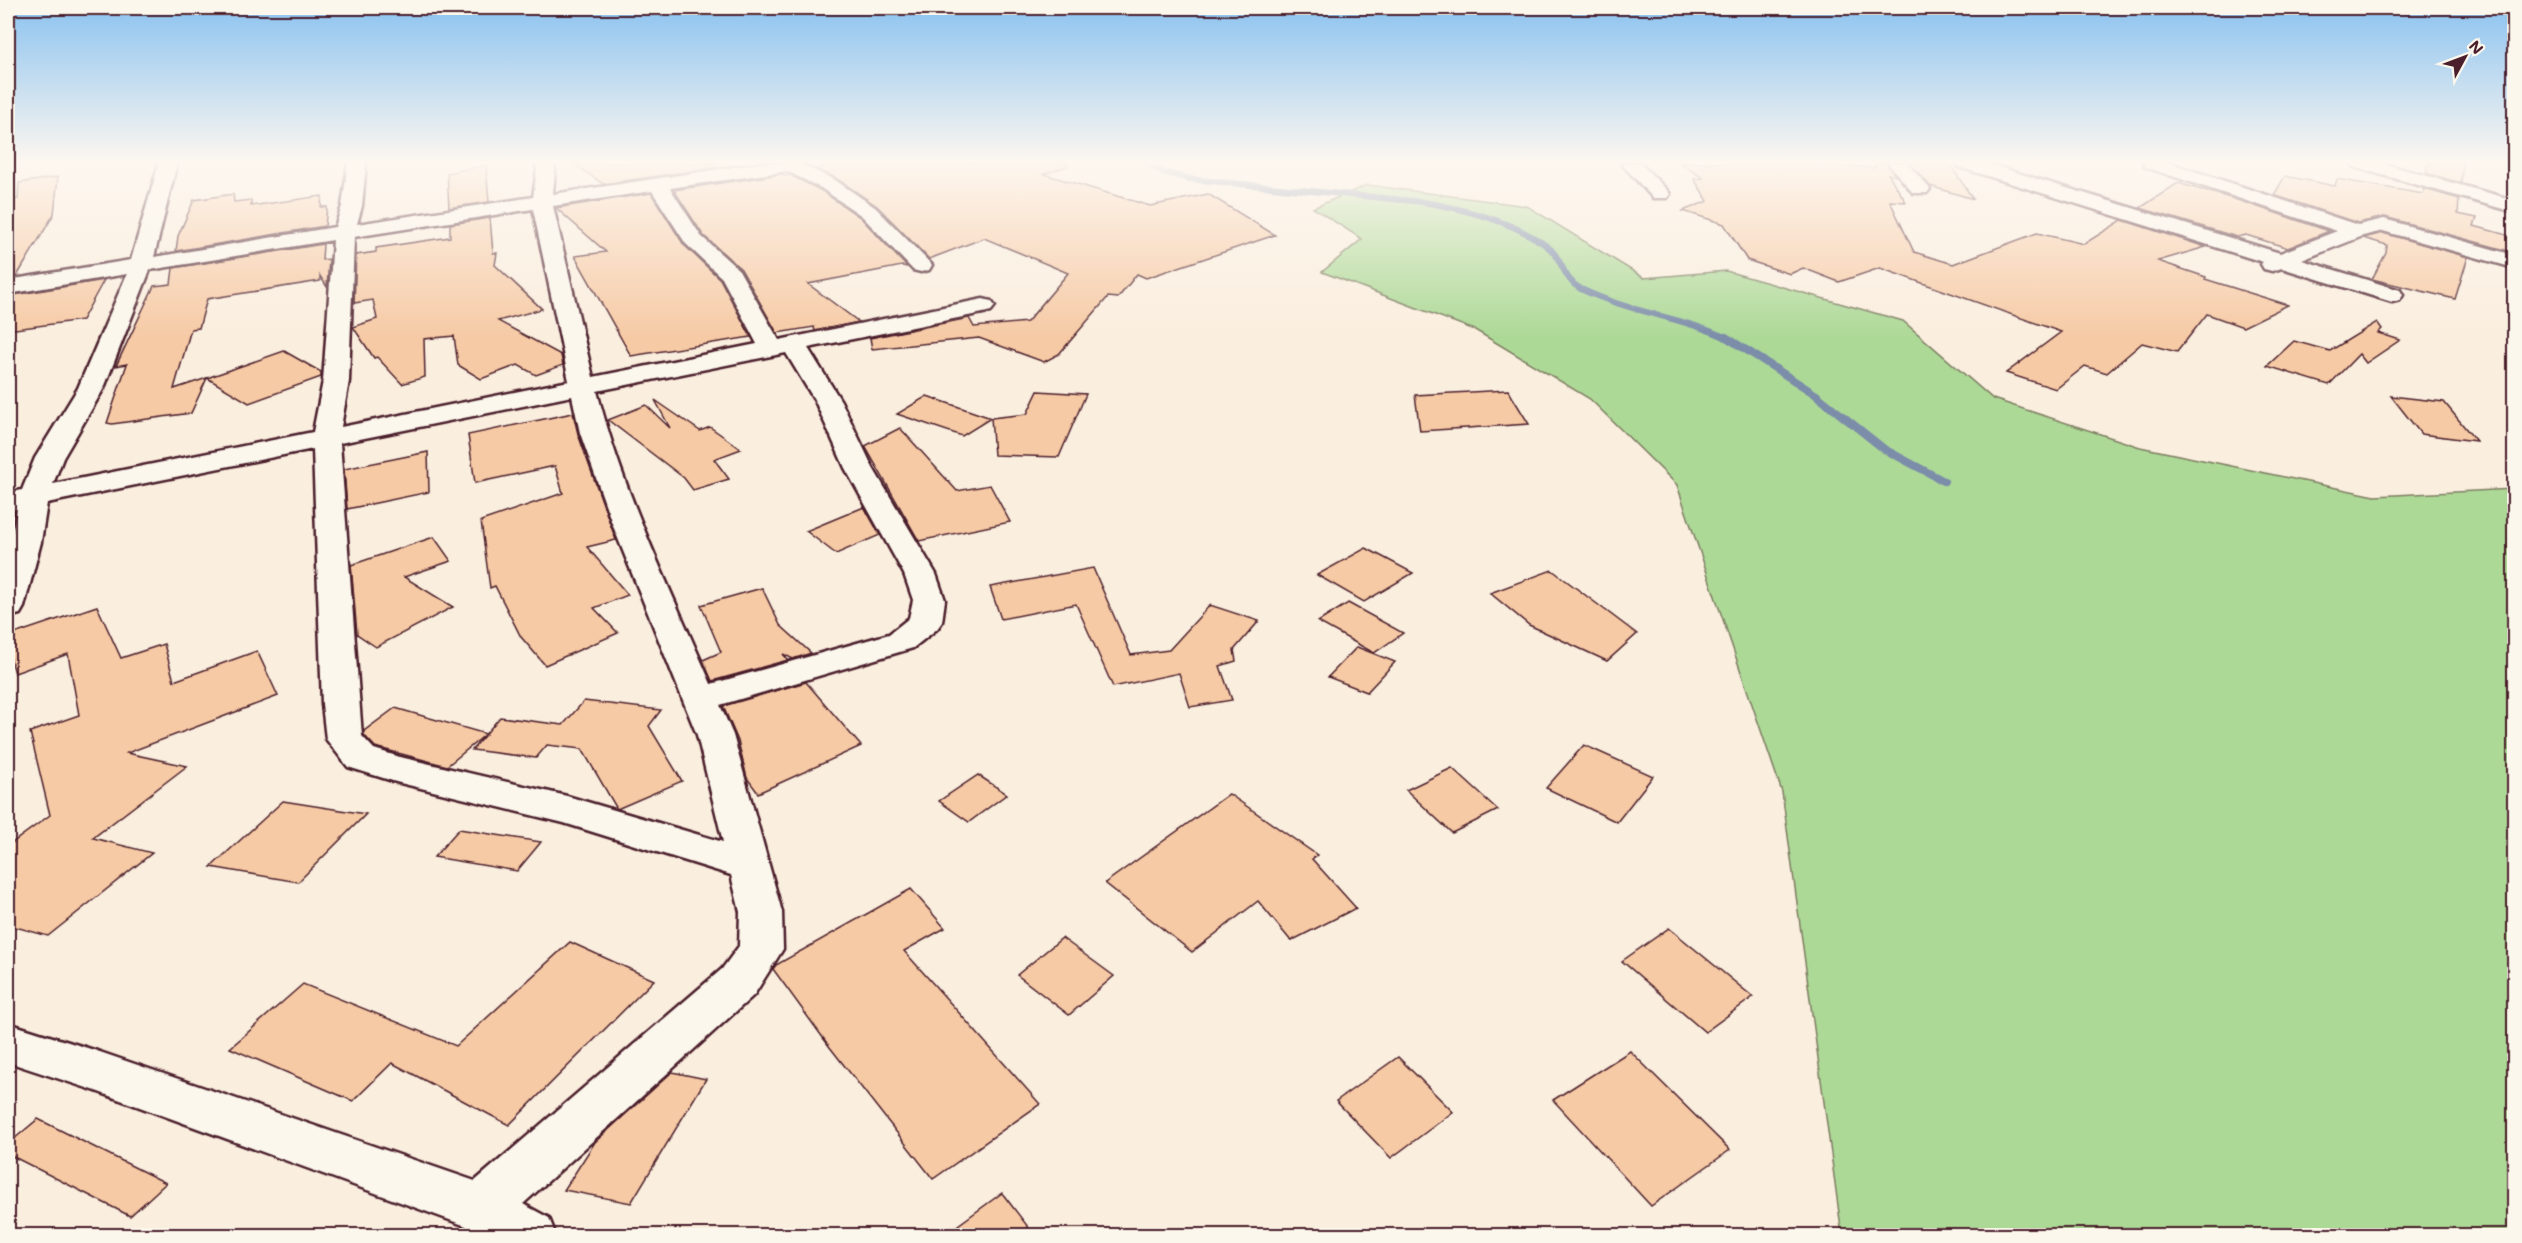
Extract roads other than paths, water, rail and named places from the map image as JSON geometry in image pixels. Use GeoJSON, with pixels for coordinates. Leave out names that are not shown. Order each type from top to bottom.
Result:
{"type":"FeatureCollection","features":[{"type":"Feature","properties":{"kind":"street"},"geometry":{"type":"LineString","coordinates":[[8,607],[26,542],[21,499],[49,458],[91,388],[141,265],[153,221]]}},
{"type":"Feature","properties":{"kind":"street"},"geometry":{"type":"LineString","coordinates":[[347,221],[344,232],[336,381],[326,438],[340,704],[344,739],[361,758],[396,769],[567,810],[749,865]]}},
{"type":"Feature","properties":{"kind":"street"},"geometry":{"type":"LineString","coordinates":[[8,287],[417,221]]}},
{"type":"Feature","properties":{"kind":"street"},"geometry":{"type":"LineString","coordinates":[[482,1208],[738,982],[761,949],[761,912],[715,735],[628,526],[594,433],[544,221]]}},
{"type":"Feature","properties":{"kind":"street"},"geometry":{"type":"LineString","coordinates":[[681,221],[693,240],[731,275],[782,346],[828,401],[859,468],[920,574],[929,600],[925,622],[901,641],[700,699]]}},
{"type":"Feature","properties":{"kind":"street"},"geometry":{"type":"LineString","coordinates":[[878,221],[921,265]]}},
{"type":"Feature","properties":{"kind":"street"},"geometry":{"type":"LineString","coordinates":[[2151,221],[2392,296]]}},
{"type":"Feature","properties":{"kind":"street"},"geometry":{"type":"LineString","coordinates":[[2327,221],[2357,231]]}},
{"type":"Feature","properties":{"kind":"street"},"geometry":{"type":"LineString","coordinates":[[2249,273],[2357,231],[2384,225],[2514,262]]}},
{"type":"Feature","properties":{"kind":"street"},"geometry":{"type":"LineString","coordinates":[[21,499],[983,306]]}},
{"type":"Feature","properties":{"kind":"street"},"geometry":{"type":"LineString","coordinates":[[8,1043],[97,1071],[482,1208],[530,1236]]}},
{"type":"Feature","properties":{"kind":"waterway"},"geometry":{"type":"LineString","coordinates":[[1499,221],[1520,230],[1548,247],[1557,257],[1570,280],[1581,289],[1599,297],[1693,325],[1729,339]]}},
{"type":"Feature","properties":{"kind":"waterway"},"geometry":{"type":"LineString","coordinates":[[1726,337],[1815,394],[1884,449],[1944,481]]}}]}
